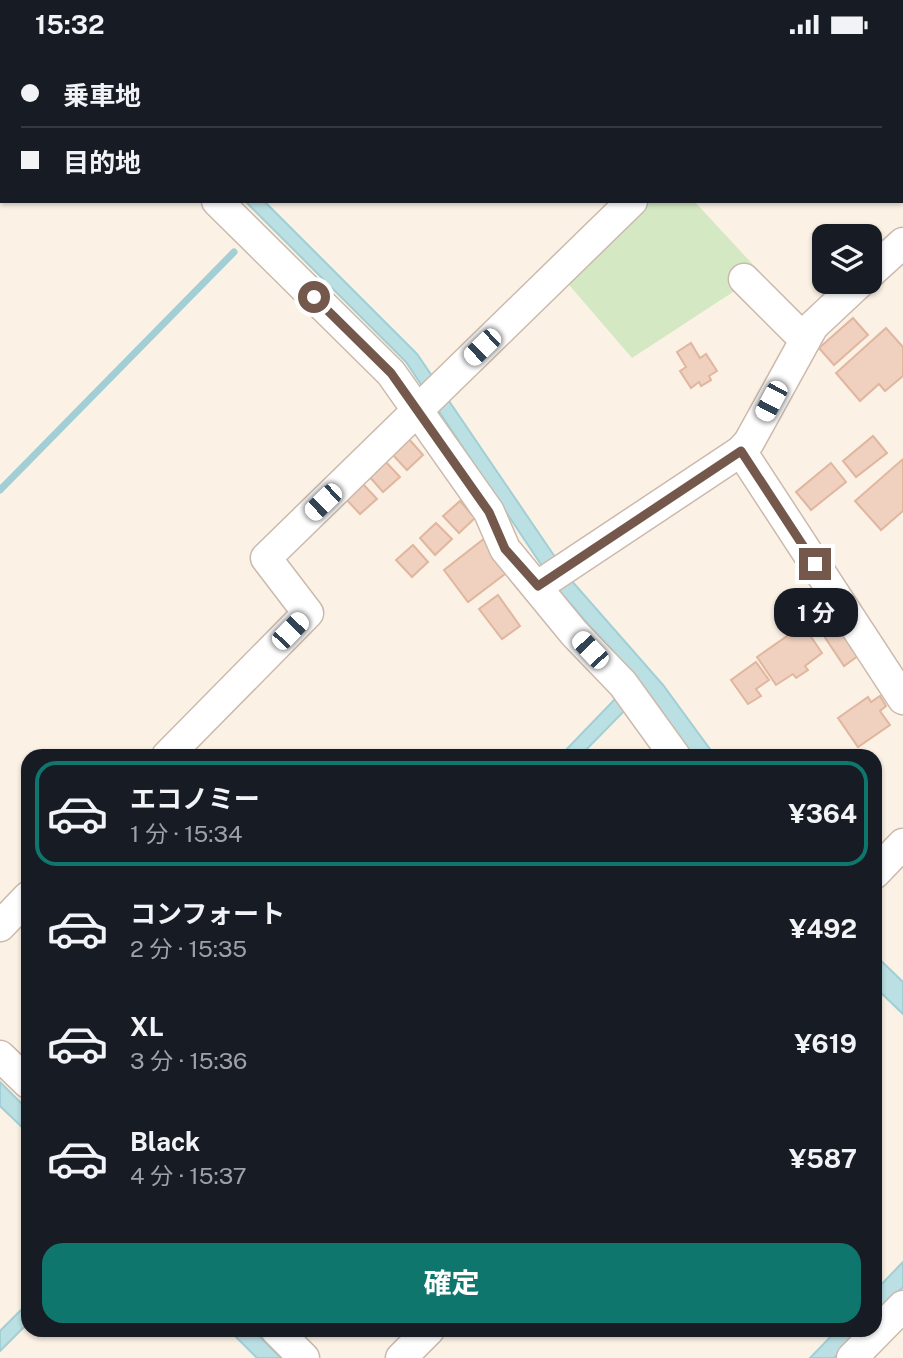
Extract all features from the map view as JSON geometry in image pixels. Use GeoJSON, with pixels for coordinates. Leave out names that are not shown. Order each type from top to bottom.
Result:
{"type":"FeatureCollection","features":[{"type":"Feature","properties":{"kind":"street"},"geometry":{"type":"LineString","coordinates":[[220,203],[391,373],[489,512],[505,549],[574,633],[631,695],[670,749]]}},
{"type":"Feature","properties":{"kind":"street"},"geometry":{"type":"LineString","coordinates":[[174,749],[308,613],[266,558],[630,203]]}},
{"type":"Feature","properties":{"kind":"street"},"geometry":{"type":"LineString","coordinates":[[882,262],[903,243]]}},
{"type":"Feature","properties":{"kind":"street"},"geometry":{"type":"LineString","coordinates":[[744,279],[805,340]]}},
{"type":"Feature","properties":{"kind":"street"},"geometry":{"type":"LineString","coordinates":[[538,586],[741,451],[749,442],[813,326],[847,294]]}},
{"type":"Feature","properties":{"kind":"street"},"geometry":{"type":"LineString","coordinates":[[741,451],[903,699]]}},
{"type":"Feature","properties":{"kind":"street"},"geometry":{"type":"LineString","coordinates":[[882,866],[903,844]]}},
{"type":"Feature","properties":{"kind":"street"},"geometry":{"type":"LineString","coordinates":[[0,926],[21,904]]}},
{"type":"Feature","properties":{"kind":"street"},"geometry":{"type":"LineString","coordinates":[[0,1056],[21,1076]]}},
{"type":"Feature","properties":{"kind":"street"},"geometry":{"type":"LineString","coordinates":[[882,1327],[903,1306]]}},
{"type":"Feature","properties":{"kind":"street"},"geometry":{"type":"LineString","coordinates":[[283,1337],[304,1358]]}},
{"type":"Feature","properties":{"kind":"street"},"geometry":{"type":"LineString","coordinates":[[401,1358],[422,1337]]}},
{"type":"Feature","properties":{"kind":"street"},"geometry":{"type":"LineString","coordinates":[[852,1358],[873,1337]]}},
{"type":"Feature","properties":{"kind":"green space"},"geometry":{"type":"Polygon","coordinates":[[[642,203],[696,203],[757,269],[739,288],[632,358],[564,279],[642,203]]]}},
{"type":"Feature","properties":{"kind":"water"},"geometry":{"type":"Polygon","coordinates":[[[247,203],[266,203],[417,354],[570,579],[663,685],[710,749],[687,749],[648,694],[627,708],[587,749],[567,749],[617,697],[638,682],[556,587],[406,362],[247,203]]]}},
{"type":"Feature","properties":{"kind":"water"},"geometry":{"type":"Polygon","coordinates":[[[882,962],[903,982],[903,1014],[882,994],[882,962]]]}},
{"type":"Feature","properties":{"kind":"water"},"geometry":{"type":"Polygon","coordinates":[[[0,1082],[21,1103],[21,1126],[0,1106],[0,1082]]]}},
{"type":"Feature","properties":{"kind":"water"},"geometry":{"type":"Polygon","coordinates":[[[903,1262],[903,1287],[882,1309],[882,1284],[903,1262]]]}},
{"type":"Feature","properties":{"kind":"water"},"geometry":{"type":"Polygon","coordinates":[[[21,1310],[21,1330],[0,1351],[0,1331],[21,1310]]]}},
{"type":"Feature","properties":{"kind":"water"},"geometry":{"type":"Polygon","coordinates":[[[236,1337],[260,1337],[281,1358],[257,1358],[236,1337]]]}},
{"type":"Feature","properties":{"kind":"water"},"geometry":{"type":"Polygon","coordinates":[[[830,1337],[854,1337],[834,1358],[810,1358],[830,1337]]]}},
{"type":"Feature","properties":{"kind":"building"},"geometry":{"type":"Polygon","coordinates":[[[853,318],[868,335],[834,365],[819,348],[853,318]]]}},
{"type":"Feature","properties":{"kind":"building"},"geometry":{"type":"Polygon","coordinates":[[[886,328],[903,347],[903,376],[885,391],[879,384],[860,401],[836,373],[886,328]]]}},
{"type":"Feature","properties":{"kind":"building"},"geometry":{"type":"Polygon","coordinates":[[[691,343],[700,358],[706,354],[717,371],[709,376],[711,380],[701,386],[699,382],[691,388],[680,371],[686,367],[677,352],[691,343]]]}},
{"type":"Feature","properties":{"kind":"building"},"geometry":{"type":"Polygon","coordinates":[[[873,436],[887,453],[856,477],[843,461],[873,436]]]}},
{"type":"Feature","properties":{"kind":"building"},"geometry":{"type":"Polygon","coordinates":[[[408,438],[423,455],[407,470],[391,453],[408,438]]]}},
{"type":"Feature","properties":{"kind":"building"},"geometry":{"type":"Polygon","coordinates":[[[903,459],[903,511],[881,530],[855,501],[903,459]]]}},
{"type":"Feature","properties":{"kind":"building"},"geometry":{"type":"Polygon","coordinates":[[[384,460],[400,477],[383,492],[368,475],[384,460]]]}},
{"type":"Feature","properties":{"kind":"building"},"geometry":{"type":"Polygon","coordinates":[[[831,463],[846,482],[811,510],[796,492],[831,463]]]}},
{"type":"Feature","properties":{"kind":"building"},"geometry":{"type":"Polygon","coordinates":[[[361,482],[377,499],[360,514],[344,497],[361,482]]]}},
{"type":"Feature","properties":{"kind":"building"},"geometry":{"type":"Polygon","coordinates":[[[460,501],[475,518],[459,533],[443,516],[460,501]]]}},
{"type":"Feature","properties":{"kind":"building"},"geometry":{"type":"Polygon","coordinates":[[[436,523],[452,539],[435,555],[420,538],[436,523]]]}},
{"type":"Feature","properties":{"kind":"building"},"geometry":{"type":"Polygon","coordinates":[[[485,538],[509,571],[468,602],[444,570],[485,538]]]}},
{"type":"Feature","properties":{"kind":"building"},"geometry":{"type":"Polygon","coordinates":[[[413,545],[428,562],[412,577],[396,560],[413,545]]]}},
{"type":"Feature","properties":{"kind":"building"},"geometry":{"type":"Polygon","coordinates":[[[498,595],[520,626],[502,639],[479,609],[498,595]]]}},
{"type":"Feature","properties":{"kind":"building"},"geometry":{"type":"Polygon","coordinates":[[[837,618],[862,653],[844,666],[820,630],[837,618]]]}},
{"type":"Feature","properties":{"kind":"building"},"geometry":{"type":"Polygon","coordinates":[[[803,625],[822,653],[805,666],[808,670],[796,678],[793,674],[776,685],[757,657],[803,625]]]}},
{"type":"Feature","properties":{"kind":"building"},"geometry":{"type":"Polygon","coordinates":[[[756,662],[769,680],[756,689],[761,696],[748,704],[731,680],[756,662]]]}},
{"type":"Feature","properties":{"kind":"building"},"geometry":{"type":"Polygon","coordinates":[[[880,696],[886,706],[880,711],[890,725],[858,747],[838,718],[868,697],[871,702],[880,696]]]}},
{"type":"Feature","properties":{"kind":"waterway"},"geometry":{"type":"LineString","coordinates":[[0,490],[234,252]]}},
{"type":"Feature","properties":{"kind":"route"},"geometry":{"type":"LineString","coordinates":[[314,297],[391,373],[489,512],[505,549],[538,586],[741,451],[815,564]]}}]}
